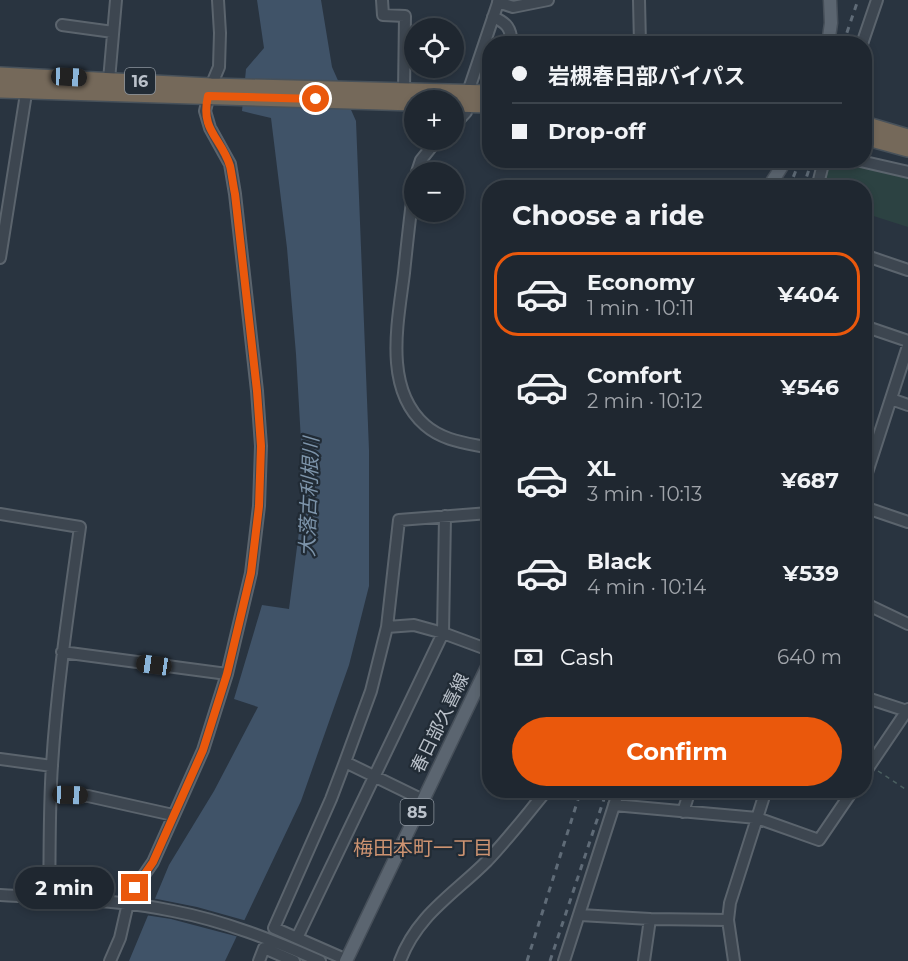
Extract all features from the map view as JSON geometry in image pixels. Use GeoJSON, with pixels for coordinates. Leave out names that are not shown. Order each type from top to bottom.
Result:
{"type":"FeatureCollection","features":[{"type":"Feature","properties":{"kind":"highway","name":"16"},"geometry":{"type":"LineString","coordinates":[[0,70],[109,87]]}},
{"type":"Feature","properties":{"kind":"highway","name":"16"},"geometry":{"type":"LineString","coordinates":[[0,75],[28,75]]}},
{"type":"Feature","properties":{"kind":"highway","name":"16"},"geometry":{"type":"LineString","coordinates":[[0,100],[26,100],[109,87]]}},
{"type":"Feature","properties":{"kind":"highway","name":"16"},"geometry":{"type":"LineString","coordinates":[[0,90],[109,87],[404,97]]}},
{"type":"Feature","properties":{"kind":"highway","name":"16"},"geometry":{"type":"LineString","coordinates":[[464,100],[482,95]]}},
{"type":"Feature","properties":{"kind":"highway","name":"16"},"geometry":{"type":"LineString","coordinates":[[464,100],[482,104]]}},
{"type":"Feature","properties":{"kind":"highway"},"geometry":{"type":"LineString","coordinates":[[872,126],[908,137]]}},
{"type":"Feature","properties":{"kind":"highway"},"geometry":{"type":"LineString","coordinates":[[872,139],[908,149]]}},
{"type":"Feature","properties":{"kind":"main road"},"geometry":{"type":"LineString","coordinates":[[829,36],[830,0]]}},
{"type":"Feature","properties":{"kind":"main road","name":"春日部久喜線"},"geometry":{"type":"LineString","coordinates":[[347,960],[482,678]]}},
{"type":"Feature","properties":{"kind":"street"},"geometry":{"type":"LineString","coordinates":[[109,87],[116,0]]}},
{"type":"Feature","properties":{"kind":"street"},"geometry":{"type":"LineString","coordinates":[[110,961],[120,938],[128,903],[135,888],[153,862],[203,750],[227,674],[251,573],[259,506],[261,446],[257,391],[235,194],[230,164],[210,128],[205,111],[219,67],[218,0]]}},
{"type":"Feature","properties":{"kind":"street"},"geometry":{"type":"LineString","coordinates":[[382,0],[382,15],[405,16],[409,90]]}},
{"type":"Feature","properties":{"kind":"street"},"geometry":{"type":"LineString","coordinates":[[486,36],[499,1],[513,7],[548,0]]}},
{"type":"Feature","properties":{"kind":"street"},"geometry":{"type":"LineString","coordinates":[[639,0],[640,36]]}},
{"type":"Feature","properties":{"kind":"street"},"geometry":{"type":"LineString","coordinates":[[865,36],[877,0]]}},
{"type":"Feature","properties":{"kind":"street"},"geometry":{"type":"LineString","coordinates":[[493,17],[508,26],[511,36]]}},
{"type":"Feature","properties":{"kind":"street"},"geometry":{"type":"LineString","coordinates":[[63,25],[113,32]]}},
{"type":"Feature","properties":{"kind":"street"},"geometry":{"type":"LineString","coordinates":[[464,97],[482,47]]}},
{"type":"Feature","properties":{"kind":"street"},"geometry":{"type":"LineString","coordinates":[[0,258],[26,100]]}},
{"type":"Feature","properties":{"kind":"street"},"geometry":{"type":"LineString","coordinates":[[872,164],[908,172]]}},
{"type":"Feature","properties":{"kind":"street"},"geometry":{"type":"LineString","coordinates":[[410,222],[396,352],[400,383],[416,416],[426,426],[439,435],[482,446]]}},
{"type":"Feature","properties":{"kind":"street"},"geometry":{"type":"LineString","coordinates":[[872,258],[908,270]]}},
{"type":"Feature","properties":{"kind":"street"},"geometry":{"type":"LineString","coordinates":[[872,329],[908,341]]}},
{"type":"Feature","properties":{"kind":"street"},"geometry":{"type":"LineString","coordinates":[[872,457],[908,346]]}},
{"type":"Feature","properties":{"kind":"street"},"geometry":{"type":"LineString","coordinates":[[891,399],[908,405]]}},
{"type":"Feature","properties":{"kind":"street"},"geometry":{"type":"LineString","coordinates":[[872,510],[908,522]]}},
{"type":"Feature","properties":{"kind":"street"},"geometry":{"type":"LineString","coordinates":[[347,960],[274,928],[331,799],[371,691],[387,627],[399,520],[482,513]]}},
{"type":"Feature","properties":{"kind":"street"},"geometry":{"type":"LineString","coordinates":[[0,514],[80,527],[62,652],[52,766],[49,898]]}},
{"type":"Feature","properties":{"kind":"street"},"geometry":{"type":"LineString","coordinates":[[297,938],[443,633],[445,516]]}},
{"type":"Feature","properties":{"kind":"street"},"geometry":{"type":"LineString","coordinates":[[872,607],[908,624]]}},
{"type":"Feature","properties":{"kind":"street"},"geometry":{"type":"LineString","coordinates":[[387,627],[414,626],[443,633],[482,647]]}},
{"type":"Feature","properties":{"kind":"street"},"geometry":{"type":"LineString","coordinates":[[62,652],[227,674]]}},
{"type":"Feature","properties":{"kind":"street"},"geometry":{"type":"LineString","coordinates":[[872,699],[907,710],[872,762]]}},
{"type":"Feature","properties":{"kind":"street"},"geometry":{"type":"LineString","coordinates":[[0,759],[52,766]]}},
{"type":"Feature","properties":{"kind":"street"},"geometry":{"type":"LineString","coordinates":[[345,762],[423,800]]}},
{"type":"Feature","properties":{"kind":"street"},"geometry":{"type":"LineString","coordinates":[[51,795],[88,796],[173,815]]}},
{"type":"Feature","properties":{"kind":"street"},"geometry":{"type":"LineString","coordinates":[[400,961],[413,935],[432,909],[487,861],[540,798]]}},
{"type":"Feature","properties":{"kind":"street"},"geometry":{"type":"LineString","coordinates":[[564,961],[616,798]]}},
{"type":"Feature","properties":{"kind":"street"},"geometry":{"type":"LineString","coordinates":[[683,812],[687,798]]}},
{"type":"Feature","properties":{"kind":"street"},"geometry":{"type":"LineString","coordinates":[[734,961],[728,920],[730,903],[763,798]]}},
{"type":"Feature","properties":{"kind":"street"},"geometry":{"type":"LineString","coordinates":[[614,805],[757,818],[819,840],[848,798]]}},
{"type":"Feature","properties":{"kind":"street"},"geometry":{"type":"LineString","coordinates":[[0,895],[128,903],[174,911],[238,927],[320,961]]}},
{"type":"Feature","properties":{"kind":"street"},"geometry":{"type":"LineString","coordinates":[[580,915],[728,920]]}},
{"type":"Feature","properties":{"kind":"street"},"geometry":{"type":"LineString","coordinates":[[644,961],[650,919]]}},
{"type":"Feature","properties":{"kind":"street"},"geometry":{"type":"LineString","coordinates":[[259,961],[264,948],[290,960]]}},
{"type":"Feature","properties":{"kind":"path"},"geometry":{"type":"LineString","coordinates":[[872,773],[908,791]]}},
{"type":"Feature","properties":{"kind":"green space"},"geometry":{"type":"Polygon","coordinates":[[[828,168],[864,168],[908,178],[908,227],[872,216],[872,180],[825,180],[828,168]]]}},
{"type":"Feature","properties":{"kind":"water","name":"大落古利根川"},"geometry":{"type":"Polygon","coordinates":[[[257,0],[321,0],[332,67],[356,121],[369,450],[369,586],[349,665],[301,801],[225,961],[129,961],[169,865],[214,791],[258,707],[234,699],[262,605],[289,609],[304,493],[287,248],[271,118],[242,111],[246,69],[264,48],[257,0]]]}},
{"type":"Feature","properties":{"kind":"pier"},"geometry":{"type":"Polygon","coordinates":[[[152,898],[197,907],[247,921],[239,937],[171,919],[145,915],[152,898]]]}},
{"type":"Feature","properties":{"kind":"railway"},"geometry":{"type":"LineString","coordinates":[[846,36],[858,0]]}},
{"type":"Feature","properties":{"kind":"railway"},"geometry":{"type":"LineString","coordinates":[[792,180],[797,168]]}},
{"type":"Feature","properties":{"kind":"railway"},"geometry":{"type":"LineString","coordinates":[[806,180],[809,168]]}},
{"type":"Feature","properties":{"kind":"railway"},"geometry":{"type":"LineString","coordinates":[[527,961],[578,798]]}},
{"type":"Feature","properties":{"kind":"railway"},"geometry":{"type":"LineString","coordinates":[[550,961],[604,798]]}},
{"type":"Feature","properties":{"kind":"district","name":"梅田本町一丁目"},"geometry":{"type":"Point","coordinates":[423,848]}},
{"type":"Feature","properties":{"kind":"route"},"geometry":{"type":"LineString","coordinates":[[135,888],[153,862],[203,750],[227,674],[251,573],[259,506],[261,446],[257,391],[235,194],[230,164],[210,128],[205,111],[208,96],[316,99]]}}]}
